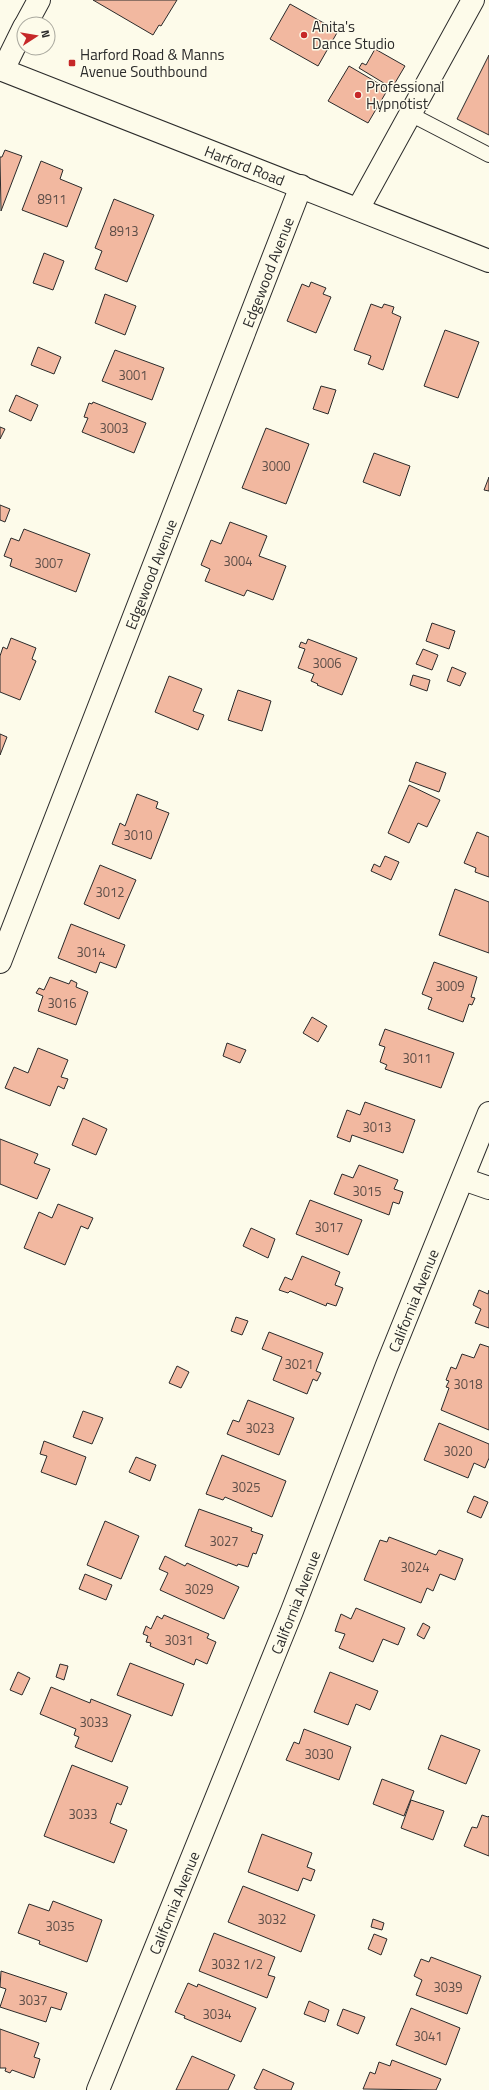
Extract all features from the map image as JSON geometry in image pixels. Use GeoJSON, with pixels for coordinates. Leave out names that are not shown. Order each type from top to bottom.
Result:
{"type":"FeatureCollection","features":[{"type":"Feature","properties":{"kind":"street"},"geometry":{"type":"LineString","coordinates":[[30,16],[39,0]]}},
{"type":"Feature","properties":{"kind":"street"},"geometry":{"type":"LineString","coordinates":[[358,209],[473,0]]}},
{"type":"Feature","properties":{"kind":"street"},"geometry":{"type":"LineString","coordinates":[[1,70],[16,42]]}},
{"type":"Feature","properties":{"kind":"street","name":"Harford Road"},"geometry":{"type":"LineString","coordinates":[[1,70],[489,260]]}},
{"type":"Feature","properties":{"kind":"street","name":"Edgewood Avenue"},"geometry":{"type":"LineString","coordinates":[[0,962],[301,186]]}},
{"type":"Feature","properties":{"kind":"street","name":"California Avenue"},"geometry":{"type":"LineString","coordinates":[[98,2090],[292,1611],[387,1365],[489,1113]]}},
{"type":"Feature","properties":{"kind":"street"},"geometry":{"type":"LineString","coordinates":[[463,1178],[489,1188]]}},
{"type":"Feature","properties":{"kind":"lane"},"geometry":{"type":"LineString","coordinates":[[410,114],[489,155]]}},
{"type":"Feature","properties":{"kind":"building"},"geometry":{"type":"Polygon","coordinates":[[[93,0],[177,0],[161,26],[159,25],[153,35],[93,0]]]}},
{"type":"Feature","properties":{"kind":"building","name":"Anita's Dance Studio"},"geometry":{"type":"Polygon","coordinates":[[[290,4],[338,31],[318,66],[270,39],[290,4]]]}},
{"type":"Feature","properties":{"kind":"building"},"geometry":{"type":"Polygon","coordinates":[[[375,49],[405,66],[392,88],[359,68],[362,63],[366,65],[375,49]]]}},
{"type":"Feature","properties":{"kind":"building"},"geometry":{"type":"Polygon","coordinates":[[[489,55],[489,135],[457,119],[489,55]]]}},
{"type":"Feature","properties":{"kind":"building","name":"Professional Hypnotist"},"geometry":{"type":"Polygon","coordinates":[[[349,66],[388,89],[368,123],[328,101],[349,66]]]}},
{"type":"Feature","properties":{"kind":"building"},"geometry":{"type":"Polygon","coordinates":[[[5,150],[22,156],[1,211],[0,157],[2,157],[5,150]]]}},
{"type":"Feature","properties":{"kind":"building"},"geometry":{"type":"Polygon","coordinates":[[[41,161],[63,170],[60,179],[82,188],[67,227],[22,210],[41,161]]]}},
{"type":"Feature","properties":{"kind":"building"},"geometry":{"type":"Polygon","coordinates":[[[114,199],[154,215],[127,282],[95,269],[102,251],[95,248],[114,199]]]}},
{"type":"Feature","properties":{"kind":"building"},"geometry":{"type":"Polygon","coordinates":[[[44,253],[64,261],[53,290],[33,283],[44,253]]]}},
{"type":"Feature","properties":{"kind":"building"},"geometry":{"type":"Polygon","coordinates":[[[311,282],[326,288],[323,294],[331,297],[316,333],[287,321],[302,284],[309,287],[311,282]]]}},
{"type":"Feature","properties":{"kind":"building"},"geometry":{"type":"Polygon","coordinates":[[[105,294],[136,306],[125,335],[95,323],[105,294]]]}},
{"type":"Feature","properties":{"kind":"building"},"geometry":{"type":"Polygon","coordinates":[[[371,304],[382,308],[384,304],[394,307],[392,313],[401,317],[383,370],[368,364],[371,356],[354,350],[371,304]]]}},
{"type":"Feature","properties":{"kind":"building"},"geometry":{"type":"Polygon","coordinates":[[[445,330],[479,342],[458,398],[424,386],[445,330]]]}},
{"type":"Feature","properties":{"kind":"building"},"geometry":{"type":"Polygon","coordinates":[[[38,347],[61,357],[54,374],[31,365],[38,347]]]}},
{"type":"Feature","properties":{"kind":"building"},"geometry":{"type":"Polygon","coordinates":[[[115,350],[164,368],[152,400],[102,381],[115,350]]]}},
{"type":"Feature","properties":{"kind":"building"},"geometry":{"type":"Polygon","coordinates":[[[321,386],[336,390],[328,414],[313,409],[321,386]]]}},
{"type":"Feature","properties":{"kind":"building"},"geometry":{"type":"Polygon","coordinates":[[[16,395],[38,405],[31,421],[9,411],[16,395]]]}},
{"type":"Feature","properties":{"kind":"building"},"geometry":{"type":"Polygon","coordinates":[[[93,402],[146,423],[134,453],[82,432],[88,418],[84,417],[89,403],[92,404],[93,402]]]}},
{"type":"Feature","properties":{"kind":"building"},"geometry":{"type":"Polygon","coordinates":[[[0,427],[5,429],[0,439],[0,427]]]}},
{"type":"Feature","properties":{"kind":"building"},"geometry":{"type":"Polygon","coordinates":[[[266,428],[309,444],[286,504],[242,488],[266,428]]]}},
{"type":"Feature","properties":{"kind":"building"},"geometry":{"type":"Polygon","coordinates":[[[374,453],[410,466],[400,496],[363,482],[374,453]]]}},
{"type":"Feature","properties":{"kind":"building"},"geometry":{"type":"Polygon","coordinates":[[[489,477],[489,491],[484,490],[489,477]]]}},
{"type":"Feature","properties":{"kind":"building"},"geometry":{"type":"Polygon","coordinates":[[[0,505],[10,509],[5,522],[0,520],[0,505]]]}},
{"type":"Feature","properties":{"kind":"building"},"geometry":{"type":"Polygon","coordinates":[[[230,522],[267,536],[259,556],[286,566],[273,600],[247,590],[244,596],[205,581],[210,569],[201,565],[211,540],[221,544],[230,522]]]}},
{"type":"Feature","properties":{"kind":"building"},"geometry":{"type":"Polygon","coordinates":[[[24,529],[90,554],[76,592],[10,566],[12,559],[4,556],[11,538],[19,541],[24,529]]]}},
{"type":"Feature","properties":{"kind":"building"},"geometry":{"type":"Polygon","coordinates":[[[432,623],[455,631],[449,649],[426,641],[432,623]]]}},
{"type":"Feature","properties":{"kind":"building"},"geometry":{"type":"Polygon","coordinates":[[[11,638],[36,648],[32,659],[36,661],[20,700],[0,692],[0,656],[3,647],[7,649],[11,638]]]}},
{"type":"Feature","properties":{"kind":"building"},"geometry":{"type":"Polygon","coordinates":[[[308,639],[357,658],[342,695],[317,685],[318,684],[311,681],[314,674],[298,668],[305,649],[299,647],[301,642],[306,644],[308,639]]]}},
{"type":"Feature","properties":{"kind":"building"},"geometry":{"type":"Polygon","coordinates":[[[423,649],[438,655],[432,670],[416,664],[423,649]]]}},
{"type":"Feature","properties":{"kind":"building"},"geometry":{"type":"Polygon","coordinates":[[[452,667],[466,673],[460,686],[447,681],[452,667]]]}},
{"type":"Feature","properties":{"kind":"building"},"geometry":{"type":"Polygon","coordinates":[[[413,675],[430,680],[427,691],[410,685],[413,675]]]}},
{"type":"Feature","properties":{"kind":"building"},"geometry":{"type":"Polygon","coordinates":[[[169,676],[202,689],[193,711],[204,715],[198,730],[155,712],[169,676]]]}},
{"type":"Feature","properties":{"kind":"building"},"geometry":{"type":"Polygon","coordinates":[[[238,690],[271,701],[262,731],[228,720],[238,690]]]}},
{"type":"Feature","properties":{"kind":"building"},"geometry":{"type":"Polygon","coordinates":[[[0,734],[7,737],[0,755],[0,734]]]}},
{"type":"Feature","properties":{"kind":"building"},"geometry":{"type":"Polygon","coordinates":[[[416,762],[446,773],[439,792],[409,781],[416,762]]]}},
{"type":"Feature","properties":{"kind":"building"},"geometry":{"type":"Polygon","coordinates":[[[409,785],[440,800],[427,827],[418,823],[409,843],[388,833],[409,785]]]}},
{"type":"Feature","properties":{"kind":"building"},"geometry":{"type":"Polygon","coordinates":[[[137,794],[158,802],[156,808],[169,813],[151,859],[112,844],[120,823],[125,826],[137,794]]]}},
{"type":"Feature","properties":{"kind":"building"},"geometry":{"type":"Polygon","coordinates":[[[477,832],[489,837],[489,877],[475,872],[476,868],[464,863],[477,832]]]}},
{"type":"Feature","properties":{"kind":"building"},"geometry":{"type":"Polygon","coordinates":[[[385,856],[399,862],[391,880],[371,871],[374,864],[380,867],[385,856]]]}},
{"type":"Feature","properties":{"kind":"building"},"geometry":{"type":"Polygon","coordinates":[[[100,865],[136,880],[119,919],[84,904],[100,865]]]}},
{"type":"Feature","properties":{"kind":"building"},"geometry":{"type":"Polygon","coordinates":[[[455,889],[489,902],[489,953],[439,935],[455,889]]]}},
{"type":"Feature","properties":{"kind":"building"},"geometry":{"type":"Polygon","coordinates":[[[71,924],[125,945],[116,968],[100,962],[96,973],[58,958],[71,924]]]}},
{"type":"Feature","properties":{"kind":"building"},"geometry":{"type":"Polygon","coordinates":[[[434,962],[477,977],[471,997],[475,998],[472,1005],[469,1004],[463,1022],[428,1009],[432,998],[422,994],[434,962]]]}},
{"type":"Feature","properties":{"kind":"building"},"geometry":{"type":"Polygon","coordinates":[[[50,977],[69,984],[71,980],[77,983],[76,987],[88,992],[76,1025],[38,1011],[43,996],[36,993],[39,988],[44,990],[50,977]]]}},
{"type":"Feature","properties":{"kind":"building"},"geometry":{"type":"Polygon","coordinates":[[[312,1017],[327,1026],[318,1042],[303,1033],[312,1017]]]}},
{"type":"Feature","properties":{"kind":"building"},"geometry":{"type":"Polygon","coordinates":[[[385,1029],[454,1053],[441,1088],[385,1069],[387,1065],[380,1062],[385,1047],[379,1045],[385,1029]]]}},
{"type":"Feature","properties":{"kind":"building"},"geometry":{"type":"Polygon","coordinates":[[[227,1043],[246,1050],[240,1063],[223,1056],[227,1043]]]}},
{"type":"Feature","properties":{"kind":"building"},"geometry":{"type":"Polygon","coordinates":[[[38,1048],[68,1060],[61,1077],[68,1079],[64,1089],[58,1086],[50,1106],[5,1088],[14,1067],[28,1073],[38,1048]]]}},
{"type":"Feature","properties":{"kind":"building"},"geometry":{"type":"Polygon","coordinates":[[[365,1102],[415,1120],[403,1153],[352,1135],[350,1142],[337,1137],[347,1110],[360,1115],[365,1102]]]}},
{"type":"Feature","properties":{"kind":"building"},"geometry":{"type":"Polygon","coordinates":[[[83,1118],[107,1129],[96,1155],[72,1145],[83,1118]]]}},
{"type":"Feature","properties":{"kind":"building"},"geometry":{"type":"Polygon","coordinates":[[[0,1139],[38,1154],[34,1163],[50,1169],[37,1199],[0,1184],[0,1139]]]}},
{"type":"Feature","properties":{"kind":"building"},"geometry":{"type":"Polygon","coordinates":[[[359,1165],[398,1180],[394,1189],[403,1192],[399,1204],[393,1202],[389,1215],[334,1194],[342,1174],[353,1178],[359,1165]]]}},
{"type":"Feature","properties":{"kind":"building"},"geometry":{"type":"Polygon","coordinates":[[[310,1200],[362,1220],[348,1255],[296,1234],[310,1200]]]}},
{"type":"Feature","properties":{"kind":"building"},"geometry":{"type":"Polygon","coordinates":[[[58,1204],[93,1218],[88,1229],[81,1226],[65,1265],[24,1248],[39,1212],[52,1218],[58,1204]]]}},
{"type":"Feature","properties":{"kind":"building"},"geometry":{"type":"Polygon","coordinates":[[[251,1228],[275,1239],[268,1258],[243,1246],[251,1228]]]}},
{"type":"Feature","properties":{"kind":"building"},"geometry":{"type":"Polygon","coordinates":[[[302,1256],[340,1272],[335,1285],[343,1288],[336,1306],[327,1303],[326,1306],[290,1291],[288,1293],[279,1290],[285,1277],[292,1280],[302,1256]]]}},
{"type":"Feature","properties":{"kind":"building"},"geometry":{"type":"Polygon","coordinates":[[[479,1290],[488,1294],[489,1290],[489,1328],[475,1323],[481,1309],[473,1305],[479,1290]]]}},
{"type":"Feature","properties":{"kind":"building"},"geometry":{"type":"Polygon","coordinates":[[[236,1317],[248,1321],[242,1335],[231,1331],[236,1317]]]}},
{"type":"Feature","properties":{"kind":"building"},"geometry":{"type":"Polygon","coordinates":[[[269,1332],[323,1353],[316,1371],[321,1373],[317,1381],[313,1379],[307,1394],[273,1380],[282,1357],[262,1349],[269,1332]]]}},
{"type":"Feature","properties":{"kind":"building"},"geometry":{"type":"Polygon","coordinates":[[[480,1344],[489,1347],[489,1430],[441,1410],[449,1388],[446,1387],[449,1381],[446,1380],[451,1367],[456,1369],[462,1354],[474,1358],[480,1344]]]}},
{"type":"Feature","properties":{"kind":"building"},"geometry":{"type":"Polygon","coordinates":[[[177,1366],[189,1372],[181,1388],[169,1383],[177,1366]]]}},
{"type":"Feature","properties":{"kind":"building"},"geometry":{"type":"Polygon","coordinates":[[[248,1400],[294,1418],[279,1455],[227,1434],[233,1420],[239,1422],[248,1400]]]}},
{"type":"Feature","properties":{"kind":"building"},"geometry":{"type":"Polygon","coordinates":[[[83,1411],[103,1418],[92,1444],[73,1437],[83,1411]]]}},
{"type":"Feature","properties":{"kind":"building"},"geometry":{"type":"Polygon","coordinates":[[[439,1423],[489,1444],[489,1458],[485,1468],[474,1463],[468,1478],[424,1460],[439,1423]]]}},
{"type":"Feature","properties":{"kind":"building"},"geometry":{"type":"Polygon","coordinates":[[[44,1441],[86,1457],[76,1485],[41,1472],[47,1456],[40,1454],[44,1441]]]}},
{"type":"Feature","properties":{"kind":"building"},"geometry":{"type":"Polygon","coordinates":[[[222,1455],[286,1481],[272,1517],[225,1497],[223,1500],[206,1494],[222,1455]]]}},
{"type":"Feature","properties":{"kind":"building"},"geometry":{"type":"Polygon","coordinates":[[[136,1457],[156,1465],[150,1481],[129,1472],[136,1457]]]}},
{"type":"Feature","properties":{"kind":"building"},"geometry":{"type":"Polygon","coordinates":[[[474,1496],[488,1502],[481,1518],[467,1512],[474,1496]]]}},
{"type":"Feature","properties":{"kind":"building"},"geometry":{"type":"Polygon","coordinates":[[[199,1509],[252,1528],[251,1531],[263,1535],[256,1554],[253,1553],[248,1567],[238,1564],[237,1566],[185,1546],[199,1509]]]}},
{"type":"Feature","properties":{"kind":"building"},"geometry":{"type":"Polygon","coordinates":[[[105,1521],[139,1536],[121,1579],[87,1565],[105,1521]]]}},
{"type":"Feature","properties":{"kind":"building"},"geometry":{"type":"Polygon","coordinates":[[[389,1537],[436,1555],[439,1550],[463,1559],[455,1580],[440,1574],[433,1591],[427,1588],[421,1603],[364,1580],[380,1540],[387,1542],[389,1537]]]}},
{"type":"Feature","properties":{"kind":"building"},"geometry":{"type":"Polygon","coordinates":[[[165,1556],[185,1566],[187,1563],[239,1587],[224,1619],[160,1590],[168,1573],[159,1569],[165,1556]]]}},
{"type":"Feature","properties":{"kind":"building"},"geometry":{"type":"Polygon","coordinates":[[[85,1574],[112,1585],[106,1600],[79,1589],[85,1574]]]}},
{"type":"Feature","properties":{"kind":"building"},"geometry":{"type":"Polygon","coordinates":[[[356,1608],[405,1628],[398,1645],[383,1639],[373,1662],[339,1648],[345,1634],[335,1631],[341,1614],[351,1619],[356,1608]]]}},
{"type":"Feature","properties":{"kind":"building"},"geometry":{"type":"Polygon","coordinates":[[[164,1615],[209,1634],[207,1638],[216,1642],[207,1664],[196,1659],[194,1665],[150,1646],[151,1643],[146,1642],[148,1636],[143,1634],[146,1626],[151,1629],[157,1616],[162,1619],[164,1615]]]}},
{"type":"Feature","properties":{"kind":"building"},"geometry":{"type":"Polygon","coordinates":[[[423,1623],[430,1627],[424,1639],[417,1635],[423,1623]]]}},
{"type":"Feature","properties":{"kind":"building"},"geometry":{"type":"Polygon","coordinates":[[[130,1663],[184,1684],[172,1716],[117,1695],[130,1663]]]}},
{"type":"Feature","properties":{"kind":"building"},"geometry":{"type":"Polygon","coordinates":[[[60,1664],[68,1666],[64,1680],[56,1677],[60,1664]]]}},
{"type":"Feature","properties":{"kind":"building"},"geometry":{"type":"Polygon","coordinates":[[[18,1672],[30,1678],[22,1695],[10,1690],[18,1672]]]}},
{"type":"Feature","properties":{"kind":"building"},"geometry":{"type":"Polygon","coordinates":[[[330,1672],[378,1691],[370,1710],[356,1704],[348,1725],[314,1712],[330,1672]]]}},
{"type":"Feature","properties":{"kind":"building"},"geometry":{"type":"Polygon","coordinates":[[[51,1687],[90,1703],[91,1699],[131,1715],[112,1762],[75,1747],[79,1737],[74,1735],[76,1729],[40,1714],[51,1687]]]}},
{"type":"Feature","properties":{"kind":"building"},"geometry":{"type":"Polygon","coordinates":[[[304,1729],[351,1747],[339,1780],[286,1760],[294,1742],[299,1744],[304,1729]]]}},
{"type":"Feature","properties":{"kind":"building"},"geometry":{"type":"Polygon","coordinates":[[[441,1735],[480,1750],[466,1784],[428,1769],[441,1735]]]}},
{"type":"Feature","properties":{"kind":"building"},"geometry":{"type":"Polygon","coordinates":[[[72,1765],[128,1787],[121,1805],[117,1803],[110,1823],[127,1830],[114,1863],[44,1836],[72,1765]]]}},
{"type":"Feature","properties":{"kind":"building"},"geometry":{"type":"Polygon","coordinates":[[[382,1779],[414,1791],[404,1816],[373,1804],[382,1779]]]}},
{"type":"Feature","properties":{"kind":"building"},"geometry":{"type":"Polygon","coordinates":[[[411,1800],[444,1811],[433,1840],[401,1828],[411,1800]]]}},
{"type":"Feature","properties":{"kind":"building"},"geometry":{"type":"Polygon","coordinates":[[[482,1815],[489,1816],[489,1856],[464,1846],[472,1827],[477,1828],[482,1815]]]}},
{"type":"Feature","properties":{"kind":"building"},"geometry":{"type":"Polygon","coordinates":[[[262,1834],[312,1853],[307,1867],[315,1870],[311,1881],[303,1878],[298,1891],[248,1872],[262,1834]]]}},
{"type":"Feature","properties":{"kind":"building"},"geometry":{"type":"Polygon","coordinates":[[[243,1886],[315,1915],[301,1952],[228,1922],[243,1886]]]}},
{"type":"Feature","properties":{"kind":"building"},"geometry":{"type":"Polygon","coordinates":[[[53,1901],[102,1920],[87,1962],[39,1944],[40,1941],[18,1933],[29,1904],[49,1911],[53,1901]]]}},
{"type":"Feature","properties":{"kind":"building"},"geometry":{"type":"Polygon","coordinates":[[[373,1919],[384,1923],[382,1930],[371,1927],[373,1919]]]}},
{"type":"Feature","properties":{"kind":"building"},"geometry":{"type":"Polygon","coordinates":[[[214,1933],[275,1957],[268,1975],[275,1977],[267,1998],[199,1971],[214,1933]]]}},
{"type":"Feature","properties":{"kind":"building"},"geometry":{"type":"Polygon","coordinates":[[[374,1934],[387,1939],[381,1955],[368,1949],[374,1934]]]}},
{"type":"Feature","properties":{"kind":"building"},"geometry":{"type":"Polygon","coordinates":[[[431,1957],[481,1976],[467,2014],[416,1995],[422,1980],[414,1976],[421,1959],[429,1962],[431,1957]]]}},
{"type":"Feature","properties":{"kind":"building"},"geometry":{"type":"Polygon","coordinates":[[[1,1971],[67,1993],[61,2010],[51,2007],[46,2022],[0,2007],[6,1989],[0,1987],[1,1971]]]}},
{"type":"Feature","properties":{"kind":"building"},"geometry":{"type":"Polygon","coordinates":[[[188,1983],[197,1987],[198,1984],[256,2008],[241,2042],[184,2018],[185,2016],[175,2012],[188,1983]]]}},
{"type":"Feature","properties":{"kind":"building"},"geometry":{"type":"Polygon","coordinates":[[[309,2001],[329,2010],[325,2022],[304,2014],[309,2001]]]}},
{"type":"Feature","properties":{"kind":"building"},"geometry":{"type":"Polygon","coordinates":[[[411,2008],[460,2028],[446,2065],[396,2045],[411,2008]]]}},
{"type":"Feature","properties":{"kind":"building"},"geometry":{"type":"Polygon","coordinates":[[[343,2009],[365,2017],[358,2034],[337,2025],[343,2009]]]}},
{"type":"Feature","properties":{"kind":"building"},"geometry":{"type":"Polygon","coordinates":[[[0,2029],[39,2043],[34,2057],[40,2059],[34,2078],[12,2070],[10,2073],[5,2071],[6,2068],[0,2068],[0,2029]]]}},
{"type":"Feature","properties":{"kind":"building"},"geometry":{"type":"Polygon","coordinates":[[[192,2056],[235,2075],[228,2090],[176,2090],[192,2056]]]}},
{"type":"Feature","properties":{"kind":"building"},"geometry":{"type":"Polygon","coordinates":[[[392,2060],[441,2079],[436,2090],[363,2089],[370,2072],[375,2074],[379,2062],[390,2066],[392,2060]]]}},
{"type":"Feature","properties":{"kind":"building"},"geometry":{"type":"Polygon","coordinates":[[[263,2069],[294,2083],[291,2090],[258,2090],[254,2088],[263,2069]]]}},
{"type":"Feature","properties":{"kind":"place","name":"Anita's Dance Studio"},"geometry":{"type":"Point","coordinates":[304,35]}},
{"type":"Feature","properties":{"kind":"place","name":"Harford Road & Manns Avenue Southbound"},"geometry":{"type":"Point","coordinates":[72,63]}},
{"type":"Feature","properties":{"kind":"place","name":"Professional Hypnotist"},"geometry":{"type":"Point","coordinates":[358,95]}}]}
